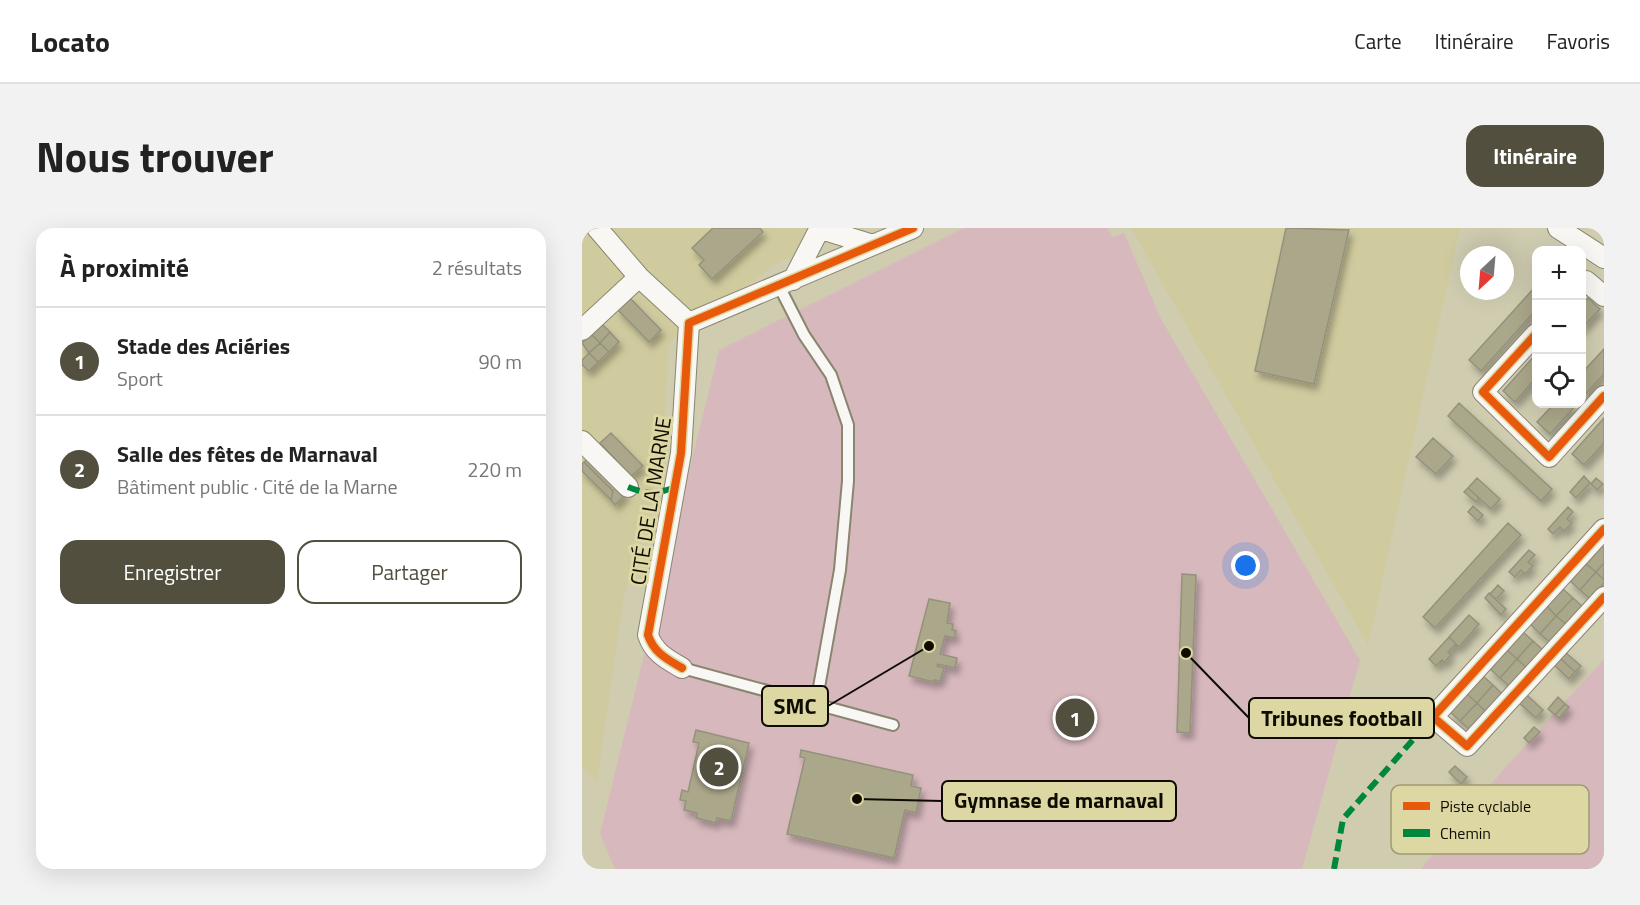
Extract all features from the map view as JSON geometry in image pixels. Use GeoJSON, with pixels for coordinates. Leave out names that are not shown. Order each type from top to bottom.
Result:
{"type":"FeatureCollection","features":[{"type":"Feature","properties":{"kind":"street"},"geometry":{"type":"LineString","coordinates":[[597,228],[639,277],[689,323],[913,228]]}},
{"type":"Feature","properties":{"kind":"street"},"geometry":{"type":"LineString","coordinates":[[786,283],[820,228],[873,245]]}},
{"type":"Feature","properties":{"kind":"street"},"geometry":{"type":"LineString","coordinates":[[1558,228],[1604,258]]}},
{"type":"Feature","properties":{"kind":"street"},"geometry":{"type":"LineString","coordinates":[[582,330],[639,277]]}},
{"type":"Feature","properties":{"kind":"street"},"geometry":{"type":"LineString","coordinates":[[1586,281],[1604,296]]}},
{"type":"Feature","properties":{"kind":"street","name":"CITÉ DE LA MARNE"},"geometry":{"type":"LineString","coordinates":[[682,668],[652,647],[648,635],[681,453],[689,323]]}},
{"type":"Feature","properties":{"kind":"street"},"geometry":{"type":"LineString","coordinates":[[1532,338],[1483,392],[1549,457],[1604,396]]}},
{"type":"Feature","properties":{"kind":"street"},"geometry":{"type":"LineString","coordinates":[[582,441],[628,487]]}},
{"type":"Feature","properties":{"kind":"street"},"geometry":{"type":"LineString","coordinates":[[1604,529],[1433,717],[1467,746],[1604,597]]}},
{"type":"Feature","properties":{"kind":"lane"},"geometry":{"type":"LineString","coordinates":[[786,283],[804,335],[831,375],[848,425],[848,481],[840,570],[816,704]]}},
{"type":"Feature","properties":{"kind":"lane"},"geometry":{"type":"LineString","coordinates":[[682,668],[893,725]]}},
{"type":"Feature","properties":{"kind":"shaded area"},"geometry":{"type":"Polygon","coordinates":[[[582,228],[865,228],[779,262],[669,343],[664,429],[649,517],[624,595],[597,782],[582,767],[582,228]]]}},
{"type":"Feature","properties":{"kind":"shaded area"},"geometry":{"type":"Polygon","coordinates":[[[964,228],[1107,228],[1113,237],[1124,233],[1161,319],[1360,660],[1302,869],[615,869],[600,834],[719,350],[964,228]]]}},
{"type":"Feature","properties":{"kind":"shaded area"},"geometry":{"type":"Polygon","coordinates":[[[1131,228],[1460,228],[1368,645],[1131,228]]]}},
{"type":"Feature","properties":{"kind":"shaded area"},"geometry":{"type":"Polygon","coordinates":[[[1604,659],[1604,869],[1421,869],[1433,854],[1589,854],[1589,785],[1491,785],[1604,659]]]}},
{"type":"Feature","properties":{"kind":"building"},"geometry":{"type":"Polygon","coordinates":[[[713,228],[760,228],[763,232],[712,279],[699,265],[704,260],[692,248],[713,228]]]}},
{"type":"Feature","properties":{"kind":"building"},"geometry":{"type":"Polygon","coordinates":[[[1286,228],[1349,230],[1314,384],[1255,371],[1286,228]]]}},
{"type":"Feature","properties":{"kind":"building"},"geometry":{"type":"Polygon","coordinates":[[[1532,290],[1532,314],[1481,371],[1469,360],[1532,290]]]}},
{"type":"Feature","properties":{"kind":"building"},"geometry":{"type":"Polygon","coordinates":[[[629,297],[661,330],[649,342],[617,309],[629,297]]]}},
{"type":"Feature","properties":{"kind":"building"},"geometry":{"type":"Polygon","coordinates":[[[1588,298],[1600,309],[1586,324],[1586,300],[1588,298]]]}},
{"type":"Feature","properties":{"kind":"building"},"geometry":{"type":"Polygon","coordinates":[[[602,324],[610,332],[600,343],[591,334],[602,324]]]}},
{"type":"Feature","properties":{"kind":"building"},"geometry":{"type":"Polygon","coordinates":[[[610,332],[619,342],[609,352],[600,343],[610,332]]]}},
{"type":"Feature","properties":{"kind":"building"},"geometry":{"type":"Polygon","coordinates":[[[591,334],[600,343],[589,353],[582,343],[591,334]]]}},
{"type":"Feature","properties":{"kind":"building"},"geometry":{"type":"Polygon","coordinates":[[[600,343],[609,352],[598,362],[589,353],[600,343]]]}},
{"type":"Feature","properties":{"kind":"building"},"geometry":{"type":"Polygon","coordinates":[[[1604,349],[1604,374],[1586,394],[1586,369],[1604,349]]]}},
{"type":"Feature","properties":{"kind":"building"},"geometry":{"type":"Polygon","coordinates":[[[589,353],[598,362],[589,371],[582,365],[582,360],[589,353]]]}},
{"type":"Feature","properties":{"kind":"building"},"geometry":{"type":"Polygon","coordinates":[[[1532,358],[1532,383],[1515,402],[1503,391],[1532,358]]]}},
{"type":"Feature","properties":{"kind":"building"},"geometry":{"type":"Polygon","coordinates":[[[1459,403],[1552,489],[1541,501],[1448,416],[1459,403]]]}},
{"type":"Feature","properties":{"kind":"building"},"geometry":{"type":"Polygon","coordinates":[[[1550,408],[1573,408],[1550,434],[1537,422],[1550,408]]]}},
{"type":"Feature","properties":{"kind":"building"},"geometry":{"type":"Polygon","coordinates":[[[1604,418],[1604,443],[1584,465],[1572,454],[1604,418]]]}},
{"type":"Feature","properties":{"kind":"building"},"geometry":{"type":"Polygon","coordinates":[[[611,433],[643,466],[631,476],[600,443],[611,433]]]}},
{"type":"Feature","properties":{"kind":"building"},"geometry":{"type":"Polygon","coordinates":[[[1433,438],[1453,456],[1436,474],[1416,457],[1433,438]]]}},
{"type":"Feature","properties":{"kind":"building"},"geometry":{"type":"Polygon","coordinates":[[[590,457],[626,494],[615,505],[611,500],[613,491],[584,462],[590,457]]]}},
{"type":"Feature","properties":{"kind":"building"},"geometry":{"type":"Polygon","coordinates":[[[584,462],[613,491],[611,500],[582,471],[584,462]]]}},
{"type":"Feature","properties":{"kind":"building"},"geometry":{"type":"Polygon","coordinates":[[[1584,476],[1590,483],[1576,498],[1570,492],[1584,476]]]}},
{"type":"Feature","properties":{"kind":"building"},"geometry":{"type":"Polygon","coordinates":[[[1477,478],[1500,499],[1491,509],[1468,488],[1477,478]]]}},
{"type":"Feature","properties":{"kind":"building"},"geometry":{"type":"Polygon","coordinates":[[[1596,478],[1603,484],[1597,490],[1591,484],[1596,478]]]}},
{"type":"Feature","properties":{"kind":"building"},"geometry":{"type":"Polygon","coordinates":[[[1468,488],[1479,498],[1476,502],[1464,492],[1468,488]]]}},
{"type":"Feature","properties":{"kind":"building"},"geometry":{"type":"Polygon","coordinates":[[[1473,506],[1483,515],[1478,521],[1468,512],[1473,506]]]}},
{"type":"Feature","properties":{"kind":"building"},"geometry":{"type":"Polygon","coordinates":[[[1568,507],[1573,512],[1567,519],[1572,523],[1564,531],[1560,527],[1553,534],[1548,529],[1568,507]]]}},
{"type":"Feature","properties":{"kind":"building"},"geometry":{"type":"Polygon","coordinates":[[[1508,523],[1521,535],[1435,628],[1423,617],[1508,523]]]}},
{"type":"Feature","properties":{"kind":"building"},"geometry":{"type":"Polygon","coordinates":[[[1602,546],[1604,563],[1596,572],[1586,564],[1602,546]]]}},
{"type":"Feature","properties":{"kind":"building"},"geometry":{"type":"Polygon","coordinates":[[[1529,550],[1535,555],[1528,562],[1533,566],[1525,574],[1521,570],[1515,577],[1509,572],[1529,550]]]}},
{"type":"Feature","properties":{"kind":"building"},"geometry":{"type":"Polygon","coordinates":[[[1604,563],[1604,580],[1596,572],[1604,563]]]}},
{"type":"Feature","properties":{"kind":"building"},"geometry":{"type":"Polygon","coordinates":[[[1586,564],[1596,572],[1580,590],[1570,581],[1586,564]]]}},
{"type":"Feature","properties":{"kind":"building"},"geometry":{"type":"Polygon","coordinates":[[[1596,572],[1604,583],[1590,599],[1580,590],[1596,572]]]}},
{"type":"Feature","properties":{"kind":"building"},"geometry":{"type":"Polygon","coordinates":[[[1182,574],[1196,575],[1190,733],[1177,732],[1182,574]]]}},
{"type":"Feature","properties":{"kind":"building"},"geometry":{"type":"Polygon","coordinates":[[[1498,585],[1504,591],[1496,599],[1490,594],[1498,585]]]}},
{"type":"Feature","properties":{"kind":"building"},"geometry":{"type":"Polygon","coordinates":[[[1563,589],[1573,598],[1556,616],[1547,606],[1563,589]]]}},
{"type":"Feature","properties":{"kind":"building"},"geometry":{"type":"Polygon","coordinates":[[[1489,593],[1506,609],[1501,615],[1485,598],[1489,593]]]}},
{"type":"Feature","properties":{"kind":"building"},"geometry":{"type":"Polygon","coordinates":[[[1573,598],[1583,607],[1566,624],[1556,616],[1573,598]]]}},
{"type":"Feature","properties":{"kind":"building"},"geometry":{"type":"Polygon","coordinates":[[[929,599],[950,603],[947,623],[953,624],[952,630],[956,631],[954,638],[945,636],[940,654],[957,658],[955,668],[938,664],[937,666],[944,668],[940,681],[934,680],[934,682],[909,676],[929,599]]]}},
{"type":"Feature","properties":{"kind":"building"},"geometry":{"type":"Polygon","coordinates":[[[1547,606],[1556,616],[1540,634],[1530,624],[1547,606]]]}},
{"type":"Feature","properties":{"kind":"building"},"geometry":{"type":"Polygon","coordinates":[[[1469,615],[1479,624],[1459,647],[1449,637],[1469,615]]]}},
{"type":"Feature","properties":{"kind":"building"},"geometry":{"type":"Polygon","coordinates":[[[1556,616],[1566,624],[1550,642],[1540,634],[1556,616]]]}},
{"type":"Feature","properties":{"kind":"building"},"geometry":{"type":"Polygon","coordinates":[[[1523,632],[1533,641],[1517,659],[1507,650],[1523,632]]]}},
{"type":"Feature","properties":{"kind":"building"},"geometry":{"type":"Polygon","coordinates":[[[1449,637],[1456,644],[1448,652],[1451,655],[1444,663],[1442,660],[1436,666],[1429,659],[1449,637]]]}},
{"type":"Feature","properties":{"kind":"building"},"geometry":{"type":"Polygon","coordinates":[[[1533,641],[1543,650],[1527,668],[1517,659],[1533,641]]]}},
{"type":"Feature","properties":{"kind":"building"},"geometry":{"type":"Polygon","coordinates":[[[1507,650],[1517,659],[1500,678],[1490,669],[1507,650]]]}},
{"type":"Feature","properties":{"kind":"building"},"geometry":{"type":"Polygon","coordinates":[[[1565,652],[1581,666],[1575,672],[1560,658],[1565,652]]]}},
{"type":"Feature","properties":{"kind":"building"},"geometry":{"type":"Polygon","coordinates":[[[1560,658],[1575,672],[1569,679],[1554,665],[1560,658]]]}},
{"type":"Feature","properties":{"kind":"building"},"geometry":{"type":"Polygon","coordinates":[[[1517,659],[1527,668],[1510,687],[1500,678],[1517,659]]]}},
{"type":"Feature","properties":{"kind":"building"},"geometry":{"type":"Polygon","coordinates":[[[1483,676],[1493,685],[1477,703],[1467,694],[1483,676]]]}},
{"type":"Feature","properties":{"kind":"building"},"geometry":{"type":"Polygon","coordinates":[[[1493,685],[1503,695],[1486,712],[1477,703],[1493,685]]]}},
{"type":"Feature","properties":{"kind":"building"},"geometry":{"type":"Polygon","coordinates":[[[1467,694],[1477,703],[1460,721],[1450,712],[1467,694]]]}},
{"type":"Feature","properties":{"kind":"building"},"geometry":{"type":"Polygon","coordinates":[[[1527,695],[1543,710],[1536,718],[1519,703],[1527,695]]]}},
{"type":"Feature","properties":{"kind":"building"},"geometry":{"type":"Polygon","coordinates":[[[1558,697],[1565,704],[1555,715],[1548,709],[1558,697]]]}},
{"type":"Feature","properties":{"kind":"building"},"geometry":{"type":"Polygon","coordinates":[[[1477,703],[1486,712],[1470,730],[1460,721],[1477,703]]]}},
{"type":"Feature","properties":{"kind":"building"},"geometry":{"type":"Polygon","coordinates":[[[1565,704],[1569,707],[1559,718],[1555,715],[1565,704]]]}},
{"type":"Feature","properties":{"kind":"building"},"geometry":{"type":"Polygon","coordinates":[[[1534,727],[1540,732],[1529,743],[1524,738],[1534,727]]]}},
{"type":"Feature","properties":{"kind":"building"},"geometry":{"type":"Polygon","coordinates":[[[696,730],[749,743],[731,821],[717,818],[716,823],[696,818],[697,813],[684,810],[686,801],[680,800],[682,790],[688,792],[699,743],[693,742],[696,730]]]}},
{"type":"Feature","properties":{"kind":"building"},"geometry":{"type":"Polygon","coordinates":[[[801,750],[913,775],[911,786],[921,788],[916,813],[905,810],[894,858],[787,834],[805,758],[800,757],[801,750]]]}},
{"type":"Feature","properties":{"kind":"building"},"geometry":{"type":"Polygon","coordinates":[[[1455,766],[1467,777],[1461,784],[1449,772],[1455,766]]]}},
{"type":"Feature","properties":{"kind":"marked path"},"geometry":{"type":"LineString","coordinates":[[628,487],[652,493],[676,487]]}},
{"type":"Feature","properties":{"kind":"marked path"},"geometry":{"type":"LineString","coordinates":[[1334,869],[1343,819],[1433,717]]}},
{"type":"Feature","properties":{"kind":"cycle path"},"geometry":{"type":"LineString","coordinates":[[682,668],[657,651],[648,635],[681,453],[689,323],[913,228]]}},
{"type":"Feature","properties":{"kind":"cycle path"},"geometry":{"type":"LineString","coordinates":[[1532,338],[1483,392],[1549,457],[1604,396]]}},
{"type":"Feature","properties":{"kind":"cycle path"},"geometry":{"type":"LineString","coordinates":[[1604,529],[1433,717],[1467,746],[1604,597]]}},
{"type":"Feature","properties":{"kind":"place","name":"SMC"},"geometry":{"type":"Point","coordinates":[929,646]}},
{"type":"Feature","properties":{"kind":"place","name":"Tribunes football"},"geometry":{"type":"Point","coordinates":[1186,653]}},
{"type":"Feature","properties":{"kind":"place","name":"Stade des Aciéries"},"geometry":{"type":"Point","coordinates":[1075,718]}},
{"type":"Feature","properties":{"kind":"place","name":"Salle des fêtes de Marnaval"},"geometry":{"type":"Point","coordinates":[719,767]}},
{"type":"Feature","properties":{"kind":"place","name":"Gymnase de marnaval"},"geometry":{"type":"Point","coordinates":[857,799]}}]}
